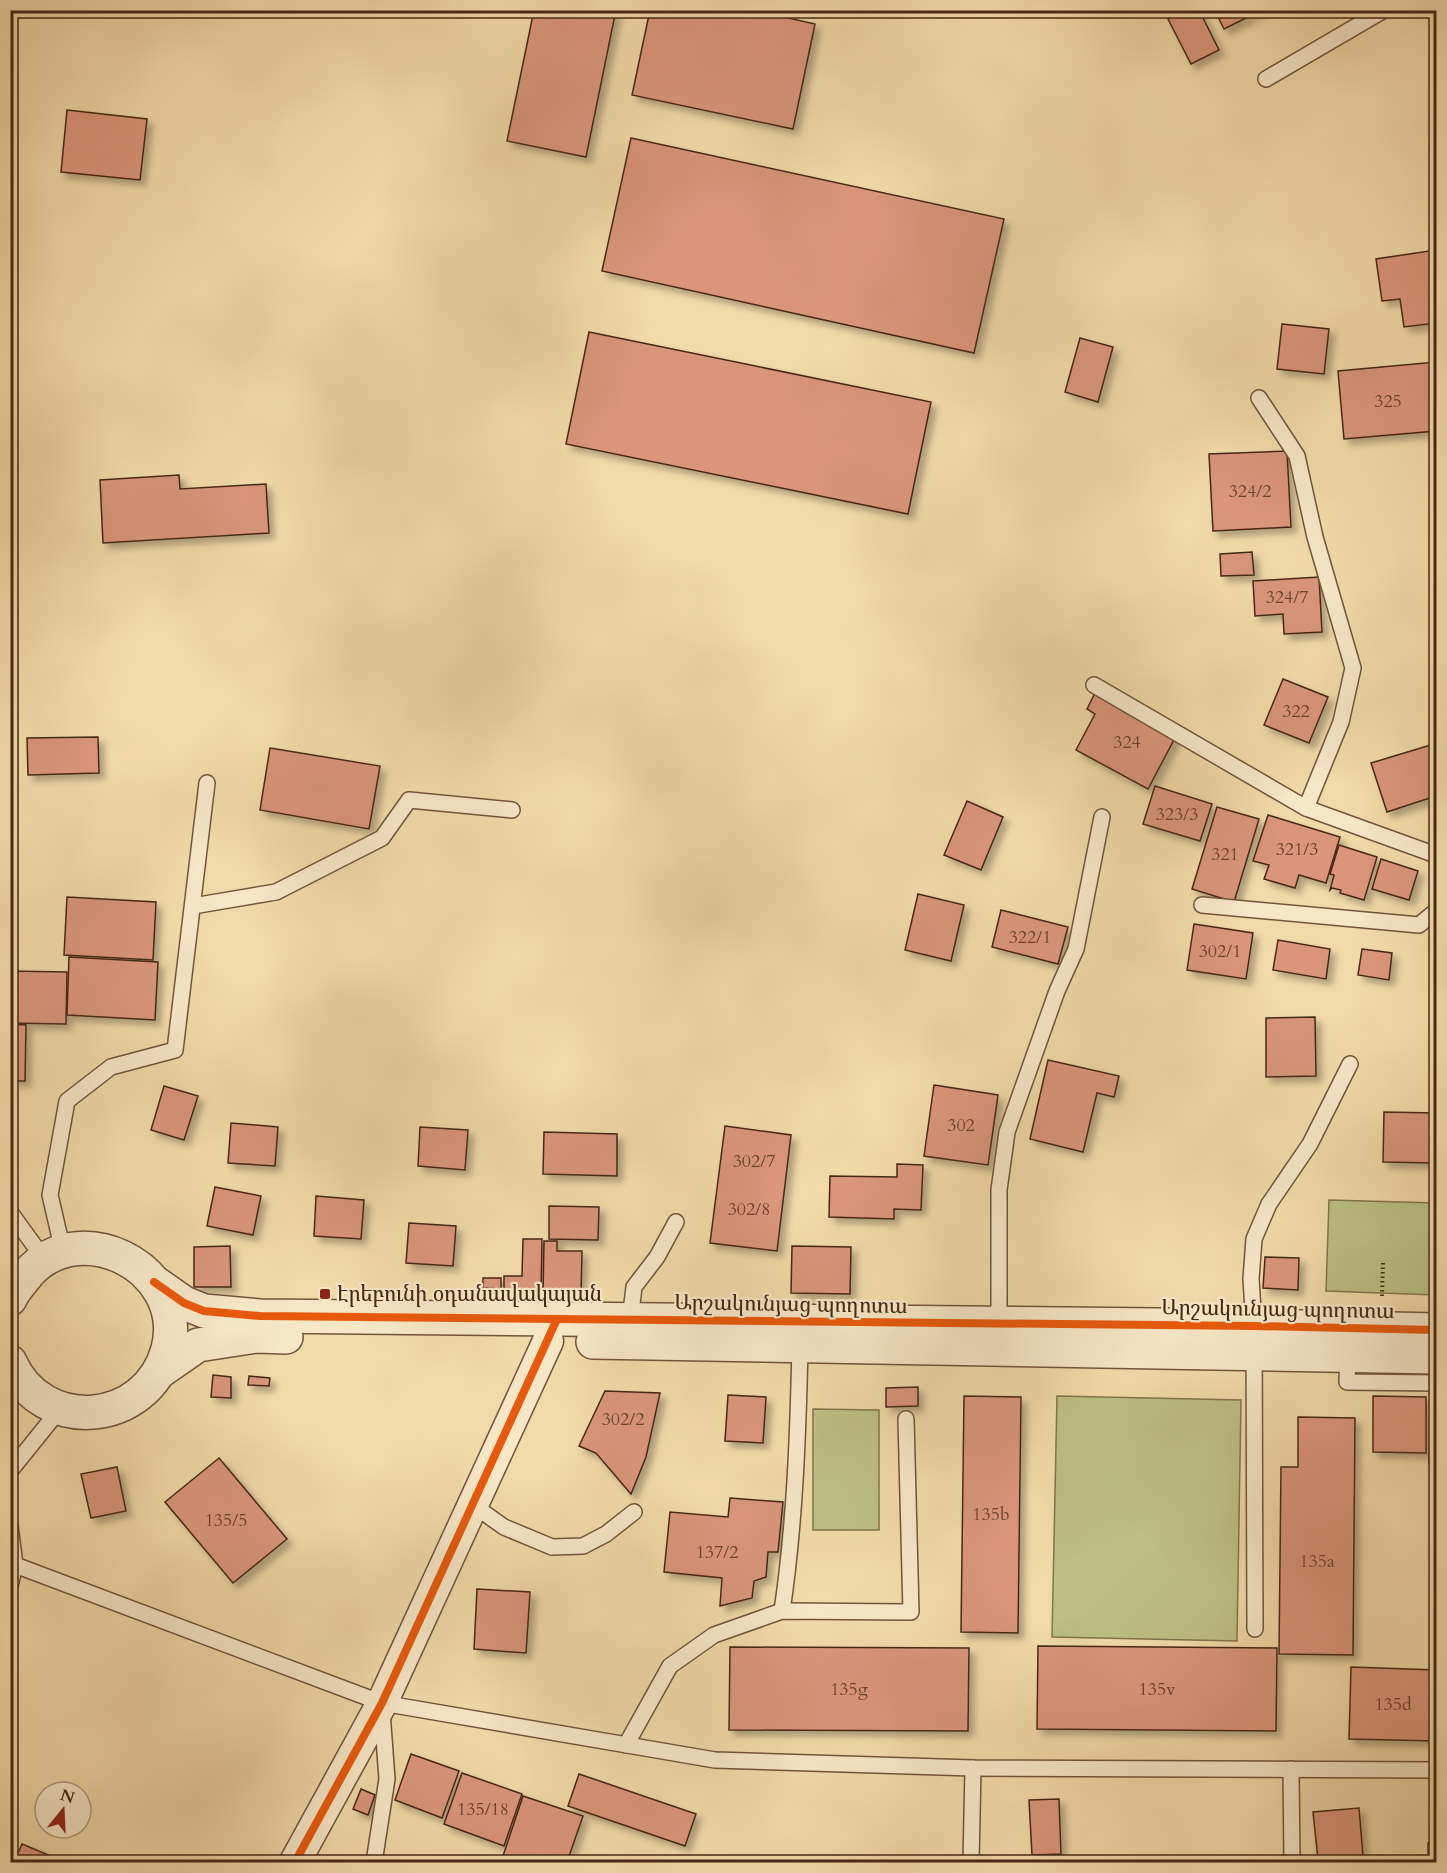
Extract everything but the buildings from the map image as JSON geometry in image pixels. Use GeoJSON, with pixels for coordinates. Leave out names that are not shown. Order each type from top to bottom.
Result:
{"type":"FeatureCollection","features":[{"type":"Feature","properties":{"kind":"street","name":"Արշակունյաց պողոտա"},"geometry":{"type":"LineString","coordinates":[[54,1255],[95,1248],[118,1254],[138,1266],[154,1282],[184,1303],[204,1311],[242,1315],[553,1330],[800,1346],[998,1337]]}},
{"type":"Feature","properties":{"kind":"street"},"geometry":{"type":"LineString","coordinates":[[10,1299],[29,1272],[54,1255]]}},
{"type":"Feature","properties":{"kind":"street"},"geometry":{"type":"LineString","coordinates":[[10,1362],[15,1373],[35,1395],[60,1409],[89,1413],[117,1408],[139,1395],[159,1372],[168,1348],[170,1328],[166,1307],[154,1282]]}},
{"type":"Feature","properties":{"kind":"street","name":"Արշակունյաց պողոտա"},"geometry":{"type":"LineString","coordinates":[[159,1372],[198,1345],[256,1336],[553,1330],[630,1320],[998,1337],[1253,1340],[1437,1330]]}},
{"type":"Feature","properties":{"kind":"street"},"geometry":{"type":"LineString","coordinates":[[296,1863],[382,1703],[553,1330]]}},
{"type":"Feature","properties":{"kind":"street","name":"Արշակունյաց պողոտա"},"geometry":{"type":"LineString","coordinates":[[1253,1340],[1348,1355],[1437,1357]]}},
{"type":"Feature","properties":{"kind":"lane"},"geometry":{"type":"LineString","coordinates":[[1266,79],[1384,10]]}},
{"type":"Feature","properties":{"kind":"lane"},"geometry":{"type":"LineString","coordinates":[[1259,398],[1297,456],[1315,537],[1353,668],[1341,722],[1306,808]]}},
{"type":"Feature","properties":{"kind":"lane"},"geometry":{"type":"LineString","coordinates":[[1094,685],[1306,808],[1437,855]]}},
{"type":"Feature","properties":{"kind":"lane"},"geometry":{"type":"LineString","coordinates":[[54,1255],[50,1195],[67,1101],[111,1068],[175,1050],[207,783]]}},
{"type":"Feature","properties":{"kind":"lane"},"geometry":{"type":"LineString","coordinates":[[193,906],[276,892],[382,838],[409,800],[512,810]]}},
{"type":"Feature","properties":{"kind":"lane"},"geometry":{"type":"LineString","coordinates":[[998,1337],[999,1190],[1007,1132],[1057,991],[1076,949],[1102,817]]}},
{"type":"Feature","properties":{"kind":"lane"},"geometry":{"type":"LineString","coordinates":[[1202,905],[1419,925],[1437,911]]}},
{"type":"Feature","properties":{"kind":"lane"},"geometry":{"type":"LineString","coordinates":[[1255,1629],[1251,1279],[1254,1239],[1269,1204],[1310,1143],[1350,1064]]}},
{"type":"Feature","properties":{"kind":"lane"},"geometry":{"type":"LineString","coordinates":[[10,1212],[54,1255]]}},
{"type":"Feature","properties":{"kind":"lane"},"geometry":{"type":"LineString","coordinates":[[630,1320],[634,1287],[657,1257],[676,1222]]}},
{"type":"Feature","properties":{"kind":"lane"},"geometry":{"type":"LineString","coordinates":[[783,1611],[798,1444],[800,1346]]}},
{"type":"Feature","properties":{"kind":"lane"},"geometry":{"type":"LineString","coordinates":[[1348,1355],[1347,1382],[1437,1383]]}},
{"type":"Feature","properties":{"kind":"lane"},"geometry":{"type":"LineString","coordinates":[[10,1471],[60,1409]]}},
{"type":"Feature","properties":{"kind":"lane"},"geometry":{"type":"LineString","coordinates":[[626,1745],[670,1666],[714,1635],[783,1611],[910,1612],[906,1419]]}},
{"type":"Feature","properties":{"kind":"lane"},"geometry":{"type":"LineString","coordinates":[[472,1505],[504,1527],[552,1547],[583,1546],[606,1534],[634,1512]]}},
{"type":"Feature","properties":{"kind":"lane"},"geometry":{"type":"LineString","coordinates":[[10,1526],[15,1565],[10,1586]]}},
{"type":"Feature","properties":{"kind":"lane"},"geometry":{"type":"LineString","coordinates":[[15,1565],[382,1703],[715,1760],[973,1768],[1437,1770]]}},
{"type":"Feature","properties":{"kind":"lane"},"geometry":{"type":"LineString","coordinates":[[374,1863],[387,1779],[382,1703]]}},
{"type":"Feature","properties":{"kind":"lane"},"geometry":{"type":"LineString","coordinates":[[971,1863],[973,1768]]}},
{"type":"Feature","properties":{"kind":"lane"},"geometry":{"type":"LineString","coordinates":[[1291,1769],[1292,1863]]}},
{"type":"Feature","properties":{"kind":"path"},"geometry":{"type":"LineString","coordinates":[[1382,1301],[1383,1260]]}},
{"type":"Feature","properties":{"kind":"green space"},"geometry":{"type":"Polygon","coordinates":[[[1329,1200],[1436,1203],[1436,1295],[1326,1291],[1329,1200]]]}},
{"type":"Feature","properties":{"kind":"green space"},"geometry":{"type":"Polygon","coordinates":[[[1057,1396],[1241,1400],[1237,1641],[1052,1637],[1057,1396]]]}},
{"type":"Feature","properties":{"kind":"green space"},"geometry":{"type":"Polygon","coordinates":[[[813,1409],[879,1410],[879,1530],[813,1530],[813,1409]]]}},
{"type":"Feature","properties":{"kind":"cycle path"},"geometry":{"type":"LineString","coordinates":[[154,1282],[184,1303],[204,1311],[260,1316],[1254,1326],[1436,1330]]}},
{"type":"Feature","properties":{"kind":"cycle path"},"geometry":{"type":"LineString","coordinates":[[295,1862],[382,1703],[557,1319]]}},
{"type":"Feature","properties":{"kind":"place","name":"Էրեբունի օդանավակայան"},"geometry":{"type":"Point","coordinates":[325,1294]}}]}
